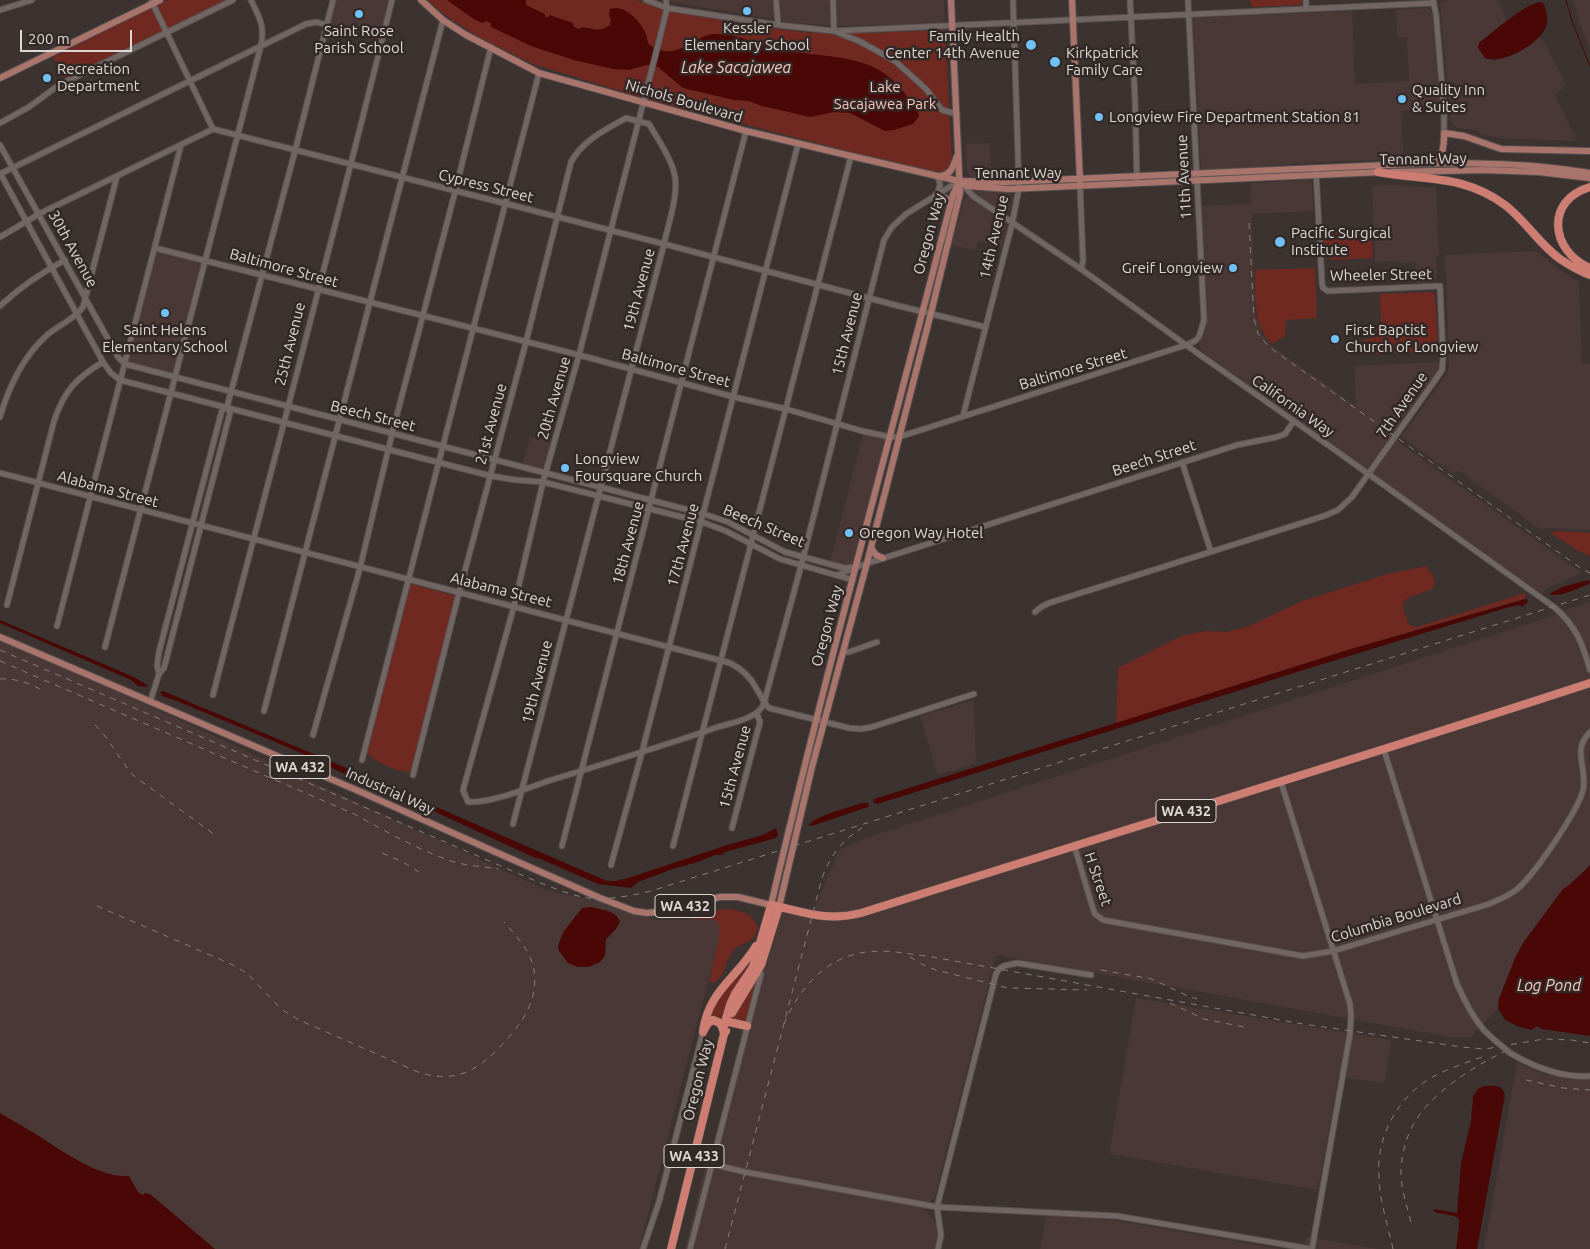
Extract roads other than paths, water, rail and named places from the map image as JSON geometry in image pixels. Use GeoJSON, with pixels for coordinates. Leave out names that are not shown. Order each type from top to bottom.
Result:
{"type":"FeatureCollection","features":[{"type":"Feature","properties":{"kind":"highway"},"geometry":{"type":"LineString","coordinates":[[1378,172],[1453,181],[1481,191],[1505,205],[1518,216],[1558,258],[1590,275]]}},
{"type":"Feature","properties":{"kind":"highway"},"geometry":{"type":"LineString","coordinates":[[1590,187],[1578,192],[1568,200],[1560,214],[1558,226],[1560,239],[1568,252],[1576,260],[1590,268]]}},
{"type":"Feature","properties":{"kind":"highway","name":"WA 432"},"geometry":{"type":"LineString","coordinates":[[775,906],[821,916],[850,916],[1384,750],[1590,683]]}},
{"type":"Feature","properties":{"kind":"highway","name":"Oregon Way"},"geometry":{"type":"LineString","coordinates":[[671,1249],[730,1005],[753,967],[762,936],[775,906]]}},
{"type":"Feature","properties":{"kind":"highway","name":"Oregon Way"},"geometry":{"type":"LineString","coordinates":[[724,1032],[735,1005],[761,965],[775,906]]}},
{"type":"Feature","properties":{"kind":"highway"},"geometry":{"type":"LineString","coordinates":[[703,1032],[712,1000],[746,962],[762,936]]}},
{"type":"Feature","properties":{"kind":"highway"},"geometry":{"type":"LineString","coordinates":[[703,1032],[708,1023],[713,1020],[720,1023],[724,1032]]}},
{"type":"Feature","properties":{"kind":"highway"},"geometry":{"type":"LineString","coordinates":[[729,1022],[747,1026]]}},
{"type":"Feature","properties":{"kind":"main road"},"geometry":{"type":"LineString","coordinates":[[0,78],[151,2],[160,0]]}},
{"type":"Feature","properties":{"kind":"main road","name":"Nichols Boulevard"},"geometry":{"type":"LineString","coordinates":[[420,0],[443,20],[539,73],[746,131],[960,181]]}},
{"type":"Feature","properties":{"kind":"main road"},"geometry":{"type":"LineString","coordinates":[[951,0],[960,181]]}},
{"type":"Feature","properties":{"kind":"main road"},"geometry":{"type":"LineString","coordinates":[[1072,0],[1080,182]]}},
{"type":"Feature","properties":{"kind":"main road"},"geometry":{"type":"LineString","coordinates":[[1432,163],[1438,159],[1444,149],[1444,134],[1464,136],[1501,148],[1590,151]]}},
{"type":"Feature","properties":{"kind":"main road"},"geometry":{"type":"LineString","coordinates":[[1444,149],[1452,160],[1457,163]]}},
{"type":"Feature","properties":{"kind":"main road"},"geometry":{"type":"LineString","coordinates":[[938,176],[952,170],[958,153]]}},
{"type":"Feature","properties":{"kind":"main road","name":"Tennant Way"},"geometry":{"type":"LineString","coordinates":[[960,181],[967,186],[984,188],[1137,179],[1316,172],[1432,163],[1534,165],[1590,173]]}},
{"type":"Feature","properties":{"kind":"main road","name":"Tennant Way"},"geometry":{"type":"LineString","coordinates":[[1316,172],[1484,170],[1539,172],[1590,178]]}},
{"type":"Feature","properties":{"kind":"main road","name":"Oregon Way"},"geometry":{"type":"LineString","coordinates":[[775,906],[816,720],[922,312],[951,204],[960,181]]}},
{"type":"Feature","properties":{"kind":"main road","name":"Oregon Way"},"geometry":{"type":"LineString","coordinates":[[775,906],[871,548],[931,313],[960,193],[960,181]]}},
{"type":"Feature","properties":{"kind":"main road"},"geometry":{"type":"LineString","coordinates":[[936,195],[949,200],[951,204]]}},
{"type":"Feature","properties":{"kind":"main road"},"geometry":{"type":"LineString","coordinates":[[864,536],[867,541],[865,552],[867,563]]}},
{"type":"Feature","properties":{"kind":"main road"},"geometry":{"type":"LineString","coordinates":[[871,548],[876,555],[883,558]]}},
{"type":"Feature","properties":{"kind":"main road","name":"Industrial Way"},"geometry":{"type":"LineString","coordinates":[[0,637],[361,792],[600,898],[634,911],[658,912],[720,896],[738,897],[775,906]]}},
{"type":"Feature","properties":{"kind":"street"},"geometry":{"type":"LineString","coordinates":[[0,10],[32,0]]}},
{"type":"Feature","properties":{"kind":"street"},"geometry":{"type":"LineString","coordinates":[[0,123],[29,108],[59,85],[233,0]]}},
{"type":"Feature","properties":{"kind":"street"},"geometry":{"type":"LineString","coordinates":[[106,647],[262,45],[263,24],[251,0]]}},
{"type":"Feature","properties":{"kind":"street"},"geometry":{"type":"LineString","coordinates":[[150,702],[159,674],[164,668],[230,414],[228,407],[231,392],[333,0]]}},
{"type":"Feature","properties":{"kind":"street","name":"25th Avenue"},"geometry":{"type":"LineString","coordinates":[[213,695],[352,164],[392,0]]}},
{"type":"Feature","properties":{"kind":"street"},"geometry":{"type":"LineString","coordinates":[[646,0],[667,8],[778,25],[834,31],[1306,9],[1365,3],[1434,1],[1444,103],[1444,134]]}},
{"type":"Feature","properties":{"kind":"street","name":"20th Avenue"},"geometry":{"type":"LineString","coordinates":[[523,789],[479,802],[468,802],[463,790],[514,606],[543,482],[579,356],[659,41],[667,8],[666,0]]}},
{"type":"Feature","properties":{"kind":"street"},"geometry":{"type":"LineString","coordinates":[[776,0],[778,25]]}},
{"type":"Feature","properties":{"kind":"street"},"geometry":{"type":"LineString","coordinates":[[833,0],[834,31]]}},
{"type":"Feature","properties":{"kind":"street","name":"14th Avenue"},"geometry":{"type":"LineString","coordinates":[[963,416],[1012,224],[1019,185],[1013,0]]}},
{"type":"Feature","properties":{"kind":"street"},"geometry":{"type":"LineString","coordinates":[[1130,0],[1137,179]]}},
{"type":"Feature","properties":{"kind":"street","name":"11th Avenue"},"geometry":{"type":"LineString","coordinates":[[1186,345],[1198,338],[1204,320],[1188,0]]}},
{"type":"Feature","properties":{"kind":"street"},"geometry":{"type":"LineString","coordinates":[[1306,0],[1306,9]]}},
{"type":"Feature","properties":{"kind":"street"},"geometry":{"type":"LineString","coordinates":[[0,237],[39,214],[213,129],[151,2]]}},
{"type":"Feature","properties":{"kind":"street"},"geometry":{"type":"LineString","coordinates":[[264,711],[443,20]]}},
{"type":"Feature","properties":{"kind":"street"},"geometry":{"type":"LineString","coordinates":[[0,174],[311,22],[326,25]]}},
{"type":"Feature","properties":{"kind":"street"},"geometry":{"type":"LineString","coordinates":[[834,31],[861,42],[894,62],[926,89],[942,110],[957,114]]}},
{"type":"Feature","properties":{"kind":"street"},"geometry":{"type":"LineString","coordinates":[[313,735],[360,568],[388,449],[491,47]]}},
{"type":"Feature","properties":{"kind":"street"},"geometry":{"type":"LineString","coordinates":[[362,760],[539,73]]}},
{"type":"Feature","properties":{"kind":"street","name":"21st Avenue"},"geometry":{"type":"LineString","coordinates":[[413,774],[526,342],[568,171],[575,155],[587,142],[626,118],[638,121]]}},
{"type":"Feature","properties":{"kind":"street","name":"19th Avenue"},"geometry":{"type":"LineString","coordinates":[[513,824],[664,244],[674,197],[676,185],[670,162],[649,124],[638,121]]}},
{"type":"Feature","properties":{"kind":"street","name":"Cypress Street"},"geometry":{"type":"LineString","coordinates":[[213,129],[985,327]]}},
{"type":"Feature","properties":{"kind":"street","name":"18th Avenue"},"geometry":{"type":"LineString","coordinates":[[562,846],[746,131]]}},
{"type":"Feature","properties":{"kind":"street","name":"17th Avenue"},"geometry":{"type":"LineString","coordinates":[[612,865],[798,144]]}},
{"type":"Feature","properties":{"kind":"street","name":"30th Avenue"},"geometry":{"type":"LineString","coordinates":[[0,145],[118,357],[125,364]]}},
{"type":"Feature","properties":{"kind":"street"},"geometry":{"type":"LineString","coordinates":[[57,626],[181,145]]}},
{"type":"Feature","properties":{"kind":"street"},"geometry":{"type":"LineString","coordinates":[[673,846],[851,156]]}},
{"type":"Feature","properties":{"kind":"street","name":"Wheeler Street"},"geometry":{"type":"LineString","coordinates":[[1316,172],[1323,288],[1328,291],[1440,286]]}},
{"type":"Feature","properties":{"kind":"street","name":"30th Avenue"},"geometry":{"type":"LineString","coordinates":[[0,174],[103,362],[111,373],[120,380]]}},
{"type":"Feature","properties":{"kind":"street"},"geometry":{"type":"LineString","coordinates":[[0,417],[12,381],[22,364],[47,335],[77,315],[83,307],[117,176]]}},
{"type":"Feature","properties":{"kind":"street"},"geometry":{"type":"LineString","coordinates":[[936,195],[940,184],[938,176]]}},
{"type":"Feature","properties":{"kind":"street","name":"15th Avenue"},"geometry":{"type":"LineString","coordinates":[[732,828],[760,722],[757,714],[764,703],[801,566],[884,240],[892,227],[906,214],[960,181]]}},
{"type":"Feature","properties":{"kind":"street","name":"California Way"},"geometry":{"type":"LineString","coordinates":[[960,181],[972,196],[1081,269],[1566,617],[1578,635],[1590,670]]}},
{"type":"Feature","properties":{"kind":"street"},"geometry":{"type":"LineString","coordinates":[[1080,182],[1083,261],[1081,269]]}},
{"type":"Feature","properties":{"kind":"street","name":"Baltimore Street"},"geometry":{"type":"LineString","coordinates":[[155,248],[786,409],[836,424],[899,438],[1186,345]]}},
{"type":"Feature","properties":{"kind":"street"},"geometry":{"type":"LineString","coordinates":[[0,306],[18,290],[65,260]]}},
{"type":"Feature","properties":{"kind":"street","name":"7th Avenue"},"geometry":{"type":"LineString","coordinates":[[1035,612],[1049,604],[1334,512],[1349,501],[1442,370],[1444,359],[1440,286]]}},
{"type":"Feature","properties":{"kind":"street"},"geometry":{"type":"LineString","coordinates":[[7,605],[60,403],[72,386],[85,373],[103,362]]}},
{"type":"Feature","properties":{"kind":"street","name":"Beech Street"},"geometry":{"type":"LineString","coordinates":[[125,364],[704,514],[728,522],[777,548],[844,568],[856,567],[1237,445],[1277,437],[1284,434],[1294,421]]}},
{"type":"Feature","properties":{"kind":"street","name":"Beech Street"},"geometry":{"type":"LineString","coordinates":[[120,380],[491,476],[543,482],[702,522],[726,531],[780,559],[853,580]]}},
{"type":"Feature","properties":{"kind":"street"},"geometry":{"type":"LineString","coordinates":[[159,674],[157,666],[159,652],[222,410],[228,407]]}},
{"type":"Feature","properties":{"kind":"street"},"geometry":{"type":"LineString","coordinates":[[1182,462],[1210,552]]}},
{"type":"Feature","properties":{"kind":"street","name":"Alabama Street"},"geometry":{"type":"LineString","coordinates":[[0,473],[90,498],[306,552],[360,568],[730,663],[745,672],[752,680],[764,703]]}},
{"type":"Feature","properties":{"kind":"street"},"geometry":{"type":"LineString","coordinates":[[834,575],[856,567]]}},
{"type":"Feature","properties":{"kind":"street"},"geometry":{"type":"LineString","coordinates":[[843,652],[849,652],[877,642]]}},
{"type":"Feature","properties":{"kind":"street"},"geometry":{"type":"LineString","coordinates":[[764,703],[776,711],[849,728],[861,729],[974,694]]}},
{"type":"Feature","properties":{"kind":"street"},"geometry":{"type":"LineString","coordinates":[[523,789],[757,714]]}},
{"type":"Feature","properties":{"kind":"street","name":"Columbia Boulevard"},"geometry":{"type":"LineString","coordinates":[[1100,919],[1110,923],[1303,956],[1333,951],[1489,904],[1517,889],[1529,876],[1565,825],[1583,790],[1580,749],[1584,738],[1590,732]]}},
{"type":"Feature","properties":{"kind":"street"},"geometry":{"type":"LineString","coordinates":[[1384,750],[1457,984],[1476,1020],[1485,1031],[1510,1053],[1541,1068],[1560,1074],[1582,1077],[1590,1076]]}},
{"type":"Feature","properties":{"kind":"street"},"geometry":{"type":"LineString","coordinates":[[712,1164],[744,1172],[937,1207],[1116,1216],[1312,1249],[1350,1034],[1351,1015],[1350,1004],[1282,782]]}},
{"type":"Feature","properties":{"kind":"street","name":"H Street"},"geometry":{"type":"LineString","coordinates":[[1074,846],[1093,909],[1100,919]]}},
{"type":"Feature","properties":{"kind":"street"},"geometry":{"type":"LineString","coordinates":[[938,1249],[941,1235],[937,1207],[996,974],[1004,966],[1017,963],[1091,975]]}},
{"type":"Feature","properties":{"kind":"street"},"geometry":{"type":"LineString","coordinates":[[690,1249],[761,974]]}},
{"type":"Feature","properties":{"kind":"street"},"geometry":{"type":"LineString","coordinates":[[643,1249],[659,1202],[703,1032]]}},
{"type":"Feature","properties":{"kind":"water","name":"Lake Sacajawea"},"geometry":{"type":"Polygon","coordinates":[[[447,0],[526,0],[526,5],[545,14],[545,17],[550,15],[573,23],[574,27],[579,29],[582,27],[603,29],[610,25],[610,9],[621,9],[630,14],[639,23],[650,45],[664,51],[677,50],[708,35],[722,34],[738,37],[776,50],[851,60],[871,66],[889,77],[905,94],[919,116],[913,124],[885,131],[850,113],[834,112],[810,117],[748,101],[734,100],[683,88],[658,67],[647,65],[629,70],[613,69],[574,60],[531,46],[491,27],[491,23],[475,20],[447,0]]]}},
{"type":"Feature","properties":{"kind":"water"},"geometry":{"type":"Polygon","coordinates":[[[1539,2],[1543,3],[1547,16],[1547,23],[1541,35],[1527,47],[1509,56],[1500,59],[1485,58],[1478,48],[1479,43],[1516,14],[1539,2]]]}},
{"type":"Feature","properties":{"kind":"water"},"geometry":{"type":"Polygon","coordinates":[[[1590,581],[1589,584],[1569,592],[1558,595],[1549,594],[1562,587],[1590,581]]]}},
{"type":"Feature","properties":{"kind":"water"},"geometry":{"type":"Polygon","coordinates":[[[1525,599],[1528,602],[1522,607],[1519,605],[1506,608],[877,804],[873,801],[874,799],[1351,649],[1525,599]]]}},
{"type":"Feature","properties":{"kind":"water"},"geometry":{"type":"Polygon","coordinates":[[[0,620],[134,677],[147,685],[147,687],[138,686],[131,680],[0,623],[0,620]]]}},
{"type":"Feature","properties":{"kind":"water"},"geometry":{"type":"Polygon","coordinates":[[[163,691],[607,881],[631,877],[763,835],[776,828],[778,835],[776,838],[673,869],[638,882],[631,888],[598,884],[535,858],[370,783],[353,778],[299,752],[162,696],[160,692],[163,691]]]}},
{"type":"Feature","properties":{"kind":"water"},"geometry":{"type":"Polygon","coordinates":[[[861,803],[868,803],[869,805],[868,807],[815,825],[809,825],[825,815],[861,803]]]}},
{"type":"Feature","properties":{"kind":"water","name":"Log Pond"},"geometry":{"type":"Polygon","coordinates":[[[1590,865],[1590,1036],[1541,1029],[1538,1026],[1531,1030],[1505,1020],[1498,1008],[1499,999],[1523,943],[1563,889],[1590,865]]]}},
{"type":"Feature","properties":{"kind":"water"},"geometry":{"type":"Polygon","coordinates":[[[591,907],[612,913],[620,922],[606,939],[605,956],[600,962],[588,967],[577,967],[568,963],[559,951],[558,945],[564,931],[582,908],[591,907]]]}},
{"type":"Feature","properties":{"kind":"water"},"geometry":{"type":"Polygon","coordinates":[[[1484,1086],[1500,1087],[1505,1095],[1477,1249],[1456,1249],[1459,1219],[1454,1216],[1434,1212],[1434,1209],[1457,1213],[1461,1163],[1471,1121],[1473,1096],[1478,1089],[1484,1086]]]}},
{"type":"Feature","properties":{"kind":"water"},"geometry":{"type":"Polygon","coordinates":[[[0,1113],[79,1161],[104,1172],[129,1176],[138,1192],[143,1195],[145,1193],[150,1194],[215,1249],[0,1249],[0,1113]]]}},
{"type":"Feature","properties":{"kind":"waterway"},"geometry":{"type":"LineString","coordinates":[[1566,0],[1573,24],[1590,66]]}},
{"type":"Feature","properties":{"kind":"railway"},"geometry":{"type":"LineString","coordinates":[[1249,223],[1254,319],[1258,334],[1269,347],[1590,573]]}},
{"type":"Feature","properties":{"kind":"railway"},"geometry":{"type":"LineString","coordinates":[[0,650],[531,879],[573,895],[603,898],[628,896],[651,891],[1590,595]]}},
{"type":"Feature","properties":{"kind":"railway"},"geometry":{"type":"LineString","coordinates":[[0,661],[354,814],[400,839],[436,855],[460,864],[498,869]]}},
{"type":"Feature","properties":{"kind":"railway"},"geometry":{"type":"LineString","coordinates":[[0,679],[22,681],[42,690]]}},
{"type":"Feature","properties":{"kind":"railway"},"geometry":{"type":"LineString","coordinates":[[95,725],[134,776],[215,835]]}},
{"type":"Feature","properties":{"kind":"railway"},"geometry":{"type":"LineString","coordinates":[[725,1249],[822,878],[838,849],[848,838],[862,828]]}},
{"type":"Feature","properties":{"kind":"railway"},"geometry":{"type":"LineString","coordinates":[[382,853],[403,862],[419,872]]}},
{"type":"Feature","properties":{"kind":"railway"},"geometry":{"type":"LineString","coordinates":[[97,906],[233,965],[248,974],[281,1009],[299,1020],[418,1072],[433,1076],[459,1075],[481,1064],[516,1029],[530,1006],[535,980],[532,963],[523,944],[504,922]]}},
{"type":"Feature","properties":{"kind":"railway"},"geometry":{"type":"LineString","coordinates":[[784,1024],[806,987],[826,967],[852,955],[882,951],[927,956],[1303,1024],[1462,1047],[1485,1049],[1544,1039],[1590,1043]]}},
{"type":"Feature","properties":{"kind":"railway"},"geometry":{"type":"LineString","coordinates":[[910,957],[936,970],[1008,988],[1087,990]]}},
{"type":"Feature","properties":{"kind":"railway"},"geometry":{"type":"LineString","coordinates":[[1101,970],[1152,979],[1197,999]]}},
{"type":"Feature","properties":{"kind":"railway"},"geometry":{"type":"LineString","coordinates":[[1170,1003],[1204,1019],[1249,1028]]}},
{"type":"Feature","properties":{"kind":"railway"},"geometry":{"type":"LineString","coordinates":[[1411,1222],[1403,1191],[1401,1173],[1406,1141],[1412,1127],[1429,1104],[1452,1083],[1486,1061],[1509,1050]]}},
{"type":"Feature","properties":{"kind":"railway"},"geometry":{"type":"LineString","coordinates":[[1393,1249],[1379,1178],[1380,1153],[1387,1128],[1393,1116],[1408,1096],[1425,1081],[1451,1068],[1487,1055]]}},
{"type":"Feature","properties":{"kind":"railway"},"geometry":{"type":"LineString","coordinates":[[1526,1080],[1563,1088],[1590,1090]]}},
{"type":"Feature","properties":{"kind":"place","name":"Kessler Elementary School"},"geometry":{"type":"Point","coordinates":[747,11]}},
{"type":"Feature","properties":{"kind":"place","name":"Saint Rose Parish School"},"geometry":{"type":"Point","coordinates":[359,14]}},
{"type":"Feature","properties":{"kind":"place","name":"Family Health Center 14th Avenue"},"geometry":{"type":"Point","coordinates":[1031,45]}},
{"type":"Feature","properties":{"kind":"place","name":"Kirkpatrick Family Care"},"geometry":{"type":"Point","coordinates":[1055,62]}},
{"type":"Feature","properties":{"kind":"place","name":"Recreation Department"},"geometry":{"type":"Point","coordinates":[47,78]}},
{"type":"Feature","properties":{"kind":"place","name":"Quality Inn & Suites"},"geometry":{"type":"Point","coordinates":[1402,99]}},
{"type":"Feature","properties":{"kind":"place","name":"Longview Fire Department Station 81"},"geometry":{"type":"Point","coordinates":[1099,117]}},
{"type":"Feature","properties":{"kind":"place","name":"Pacific Surgical Institute"},"geometry":{"type":"Point","coordinates":[1280,242]}},
{"type":"Feature","properties":{"kind":"place","name":"Greif Longview"},"geometry":{"type":"Point","coordinates":[1233,268]}},
{"type":"Feature","properties":{"kind":"place","name":"Saint Helens Elementary School"},"geometry":{"type":"Point","coordinates":[165,313]}},
{"type":"Feature","properties":{"kind":"place","name":"First Baptist Church of Longview"},"geometry":{"type":"Point","coordinates":[1335,339]}},
{"type":"Feature","properties":{"kind":"place","name":"Longview Foursquare Church"},"geometry":{"type":"Point","coordinates":[565,468]}},
{"type":"Feature","properties":{"kind":"place","name":"Oregon Way Hotel"},"geometry":{"type":"Point","coordinates":[849,533]}},
{"type":"Feature","properties":{"kind":"park label","name":"Lake Sacajawea Park"},"geometry":{"type":"Point","coordinates":[885,96]}}]}
